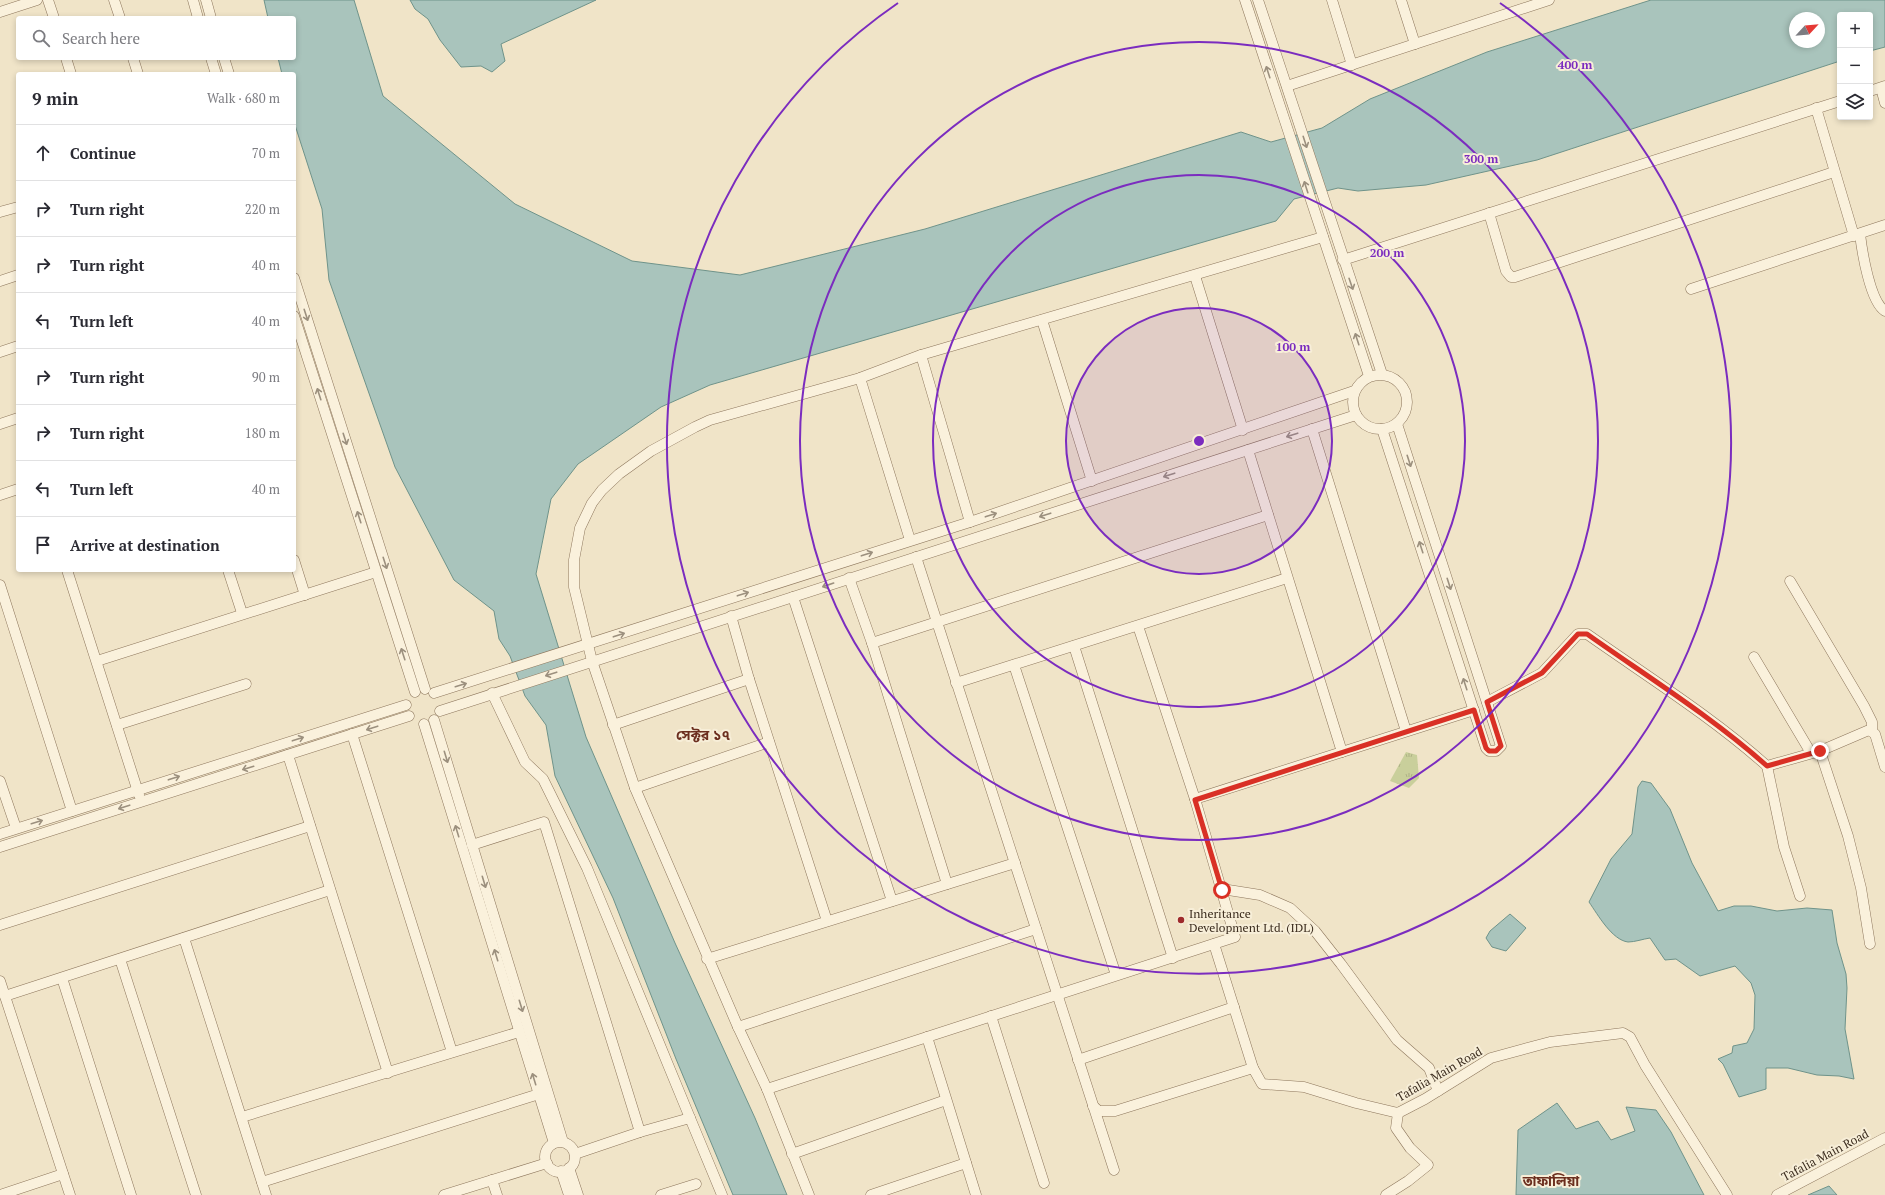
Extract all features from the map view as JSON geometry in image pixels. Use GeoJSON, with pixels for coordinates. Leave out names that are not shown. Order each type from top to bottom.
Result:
{"type":"FeatureCollection","features":[{"type":"Feature","properties":{"kind":"street"},"geometry":{"type":"LineString","coordinates":[[0,12],[37,0]]}},
{"type":"Feature","properties":{"kind":"street"},"geometry":{"type":"LineString","coordinates":[[48,0],[53,16]]}},
{"type":"Feature","properties":{"kind":"street"},"geometry":{"type":"LineString","coordinates":[[114,0],[119,16]]}},
{"type":"Feature","properties":{"kind":"street"},"geometry":{"type":"LineString","coordinates":[[193,0],[197,16]]}},
{"type":"Feature","properties":{"kind":"street"},"geometry":{"type":"LineString","coordinates":[[206,0],[210,16]]}},
{"type":"Feature","properties":{"kind":"street"},"geometry":{"type":"LineString","coordinates":[[1258,0],[1382,374]]}},
{"type":"Feature","properties":{"kind":"street"},"geometry":{"type":"LineString","coordinates":[[1332,0],[1352,65]]}},
{"type":"Feature","properties":{"kind":"street"},"geometry":{"type":"LineString","coordinates":[[1401,0],[1415,44]]}},
{"type":"Feature","properties":{"kind":"street"},"geometry":{"type":"LineString","coordinates":[[1286,86],[1550,0]]}},
{"type":"Feature","properties":{"kind":"street"},"geometry":{"type":"LineString","coordinates":[[1248,1],[1280,110],[1369,376]]}},
{"type":"Feature","properties":{"kind":"street"},"geometry":{"type":"LineString","coordinates":[[67,60],[70,72]]}},
{"type":"Feature","properties":{"kind":"street"},"geometry":{"type":"LineString","coordinates":[[134,60],[137,72]]}},
{"type":"Feature","properties":{"kind":"street"},"geometry":{"type":"LineString","coordinates":[[212,60],[215,72]]}},
{"type":"Feature","properties":{"kind":"street"},"geometry":{"type":"LineString","coordinates":[[225,60],[228,72]]}},
{"type":"Feature","properties":{"kind":"street"},"geometry":{"type":"LineString","coordinates":[[1873,90],[1883,87],[1885,103]]}},
{"type":"Feature","properties":{"kind":"street"},"geometry":{"type":"LineString","coordinates":[[1343,260],[1837,102]]}},
{"type":"Feature","properties":{"kind":"street"},"geometry":{"type":"LineString","coordinates":[[1816,108],[1834,172],[1857,235],[1874,294],[1877,302],[1885,312]]}},
{"type":"Feature","properties":{"kind":"street"},"geometry":{"type":"LineString","coordinates":[[1489,213],[1506,271],[1511,277],[1515,277],[1834,172]]}},
{"type":"Feature","properties":{"kind":"street"},"geometry":{"type":"LineString","coordinates":[[0,212],[16,208]]}},
{"type":"Feature","properties":{"kind":"street"},"geometry":{"type":"LineString","coordinates":[[1691,289],[1885,226]]}},
{"type":"Feature","properties":{"kind":"street"},"geometry":{"type":"LineString","coordinates":[[809,1195],[766,1089],[707,959],[635,788],[590,662],[585,646],[574,587],[574,560],[580,528],[584,516],[602,490],[619,474],[651,451],[710,420],[860,378],[921,355],[1195,276],[1323,237]]}},
{"type":"Feature","properties":{"kind":"street"},"geometry":{"type":"LineString","coordinates":[[0,281],[16,276]]}},
{"type":"Feature","properties":{"kind":"street"},"geometry":{"type":"LineString","coordinates":[[1195,276],[1243,430]]}},
{"type":"Feature","properties":{"kind":"street"},"geometry":{"type":"LineString","coordinates":[[296,285],[420,690]]}},
{"type":"Feature","properties":{"kind":"street"},"geometry":{"type":"LineString","coordinates":[[1042,320],[1092,481]]}},
{"type":"Feature","properties":{"kind":"street"},"geometry":{"type":"LineString","coordinates":[[296,322],[376,572],[420,690]]}},
{"type":"Feature","properties":{"kind":"street"},"geometry":{"type":"LineString","coordinates":[[0,352],[16,347]]}},
{"type":"Feature","properties":{"kind":"street"},"geometry":{"type":"LineString","coordinates":[[921,355],[970,522]]}},
{"type":"Feature","properties":{"kind":"street"},"geometry":{"type":"LineString","coordinates":[[1382,374],[1391,376],[1398,381],[1407,396],[1408,405],[1405,414],[1397,424],[1382,429],[1367,426],[1356,414],[1352,402],[1354,391],[1358,385],[1369,376],[1382,374]]}},
{"type":"Feature","properties":{"kind":"street"},"geometry":{"type":"LineString","coordinates":[[860,378],[910,540]]}},
{"type":"Feature","properties":{"kind":"street"},"geometry":{"type":"LineString","coordinates":[[420,690],[434,693],[585,646],[910,540],[970,522],[1354,391]]}},
{"type":"Feature","properties":{"kind":"street"},"geometry":{"type":"LineString","coordinates":[[440,711],[1356,414]]}},
{"type":"Feature","properties":{"kind":"street"},"geometry":{"type":"LineString","coordinates":[[0,424],[16,419]]}},
{"type":"Feature","properties":{"kind":"street"},"geometry":{"type":"LineString","coordinates":[[1382,429],[1486,748],[1489,751],[1496,751],[1501,746],[1397,424]]}},
{"type":"Feature","properties":{"kind":"street"},"geometry":{"type":"LineString","coordinates":[[1312,429],[1406,731]]}},
{"type":"Feature","properties":{"kind":"street"},"geometry":{"type":"LineString","coordinates":[[1248,450],[1342,752]]}},
{"type":"Feature","properties":{"kind":"street"},"geometry":{"type":"LineString","coordinates":[[0,495],[16,490]]}},
{"type":"Feature","properties":{"kind":"street"},"geometry":{"type":"LineString","coordinates":[[872,643],[936,621],[1268,515]]}},
{"type":"Feature","properties":{"kind":"street"},"geometry":{"type":"LineString","coordinates":[[916,557],[1114,1170]]}},
{"type":"Feature","properties":{"kind":"street"},"geometry":{"type":"LineString","coordinates":[[296,566],[305,595]]}},
{"type":"Feature","properties":{"kind":"street"},"geometry":{"type":"LineString","coordinates":[[68,572],[137,790],[142,801]]}},
{"type":"Feature","properties":{"kind":"street"},"geometry":{"type":"LineString","coordinates":[[229,572],[242,613]]}},
{"type":"Feature","properties":{"kind":"street"},"geometry":{"type":"LineString","coordinates":[[97,661],[242,613],[305,595],[376,572]]}},
{"type":"Feature","properties":{"kind":"street"},"geometry":{"type":"LineString","coordinates":[[849,578],[872,643],[947,884]]}},
{"type":"Feature","properties":{"kind":"street"},"geometry":{"type":"LineString","coordinates":[[956,683],[1287,578]]}},
{"type":"Feature","properties":{"kind":"street"},"geometry":{"type":"LineString","coordinates":[[1790,581],[1864,706],[1872,722],[1872,731],[1875,734],[1885,767]]}},
{"type":"Feature","properties":{"kind":"street"},"geometry":{"type":"LineString","coordinates":[[0,585],[72,811]]}},
{"type":"Feature","properties":{"kind":"street"},"geometry":{"type":"LineString","coordinates":[[793,597],[892,902]]}},
{"type":"Feature","properties":{"kind":"street"},"geometry":{"type":"LineString","coordinates":[[731,616],[769,742],[828,921]]}},
{"type":"Feature","properties":{"kind":"street"},"geometry":{"type":"LineString","coordinates":[[766,1089],[1235,937],[1195,800],[1138,626]]}},
{"type":"Feature","properties":{"kind":"street"},"geometry":{"type":"LineString","coordinates":[[1487,702],[1542,673],[1578,634],[1587,634],[1685,702],[1743,745],[1767,766],[1784,847],[1800,896]]}},
{"type":"Feature","properties":{"kind":"street"},"geometry":{"type":"LineString","coordinates":[[1074,646],[1173,958]]}},
{"type":"Feature","properties":{"kind":"street"},"geometry":{"type":"LineString","coordinates":[[1754,657],[1816,752],[1848,836],[1861,888],[1870,944]]}},
{"type":"Feature","properties":{"kind":"street"},"geometry":{"type":"LineString","coordinates":[[1014,664],[1116,975]]}},
{"type":"Feature","properties":{"kind":"street"},"geometry":{"type":"LineString","coordinates":[[613,725],[749,679]]}},
{"type":"Feature","properties":{"kind":"street"},"geometry":{"type":"LineString","coordinates":[[117,725],[246,684]]}},
{"type":"Feature","properties":{"kind":"street"},"geometry":{"type":"LineString","coordinates":[[420,690],[408,700],[406,705],[409,716],[413,720],[424,724],[434,720],[440,711],[440,701],[434,693]]}},
{"type":"Feature","properties":{"kind":"street"},"geometry":{"type":"LineString","coordinates":[[492,693],[524,762],[543,779],[587,868],[722,1195]]}},
{"type":"Feature","properties":{"kind":"street"},"geometry":{"type":"LineString","coordinates":[[0,834],[406,705]]}},
{"type":"Feature","properties":{"kind":"street"},"geometry":{"type":"LineString","coordinates":[[1195,800],[1474,710]]}},
{"type":"Feature","properties":{"kind":"street"},"geometry":{"type":"LineString","coordinates":[[0,847],[409,716]]}},
{"type":"Feature","properties":{"kind":"street"},"geometry":{"type":"LineString","coordinates":[[434,720],[472,845],[558,1143]]}},
{"type":"Feature","properties":{"kind":"street"},"geometry":{"type":"LineString","coordinates":[[424,724],[519,1032],[539,1094],[558,1143]]}},
{"type":"Feature","properties":{"kind":"street"},"geometry":{"type":"LineString","coordinates":[[1767,766],[1816,752],[1869,730],[1872,731]]}},
{"type":"Feature","properties":{"kind":"street"},"geometry":{"type":"LineString","coordinates":[[352,734],[452,1052]]}},
{"type":"Feature","properties":{"kind":"street"},"geometry":{"type":"LineString","coordinates":[[635,788],[769,742]]}},
{"type":"Feature","properties":{"kind":"street"},"geometry":{"type":"LineString","coordinates":[[288,755],[388,1073]]}},
{"type":"Feature","properties":{"kind":"street"},"geometry":{"type":"LineString","coordinates":[[0,781],[16,828]]}},
{"type":"Feature","properties":{"kind":"street"},"geometry":{"type":"LineString","coordinates":[[472,845],[544,822],[640,1132]]}},
{"type":"Feature","properties":{"kind":"street"},"geometry":{"type":"LineString","coordinates":[[0,925],[310,826]]}},
{"type":"Feature","properties":{"kind":"street"},"geometry":{"type":"LineString","coordinates":[[707,959],[1015,863]]}},
{"type":"Feature","properties":{"kind":"street"},"geometry":{"type":"LineString","coordinates":[[5,996],[330,890]]}},
{"type":"Feature","properties":{"kind":"street"},"geometry":{"type":"LineString","coordinates":[[1222,890],[1260,895],[1290,908],[1314,931],[1341,964],[1397,1040],[1429,1068],[1438,1091]]}},
{"type":"Feature","properties":{"kind":"street"},"geometry":{"type":"LineString","coordinates":[[738,1027],[1036,929]]}},
{"type":"Feature","properties":{"kind":"street"},"geometry":{"type":"LineString","coordinates":[[184,938],[266,1195]]}},
{"type":"Feature","properties":{"kind":"street"},"geometry":{"type":"LineString","coordinates":[[1093,1106],[1099,1111],[1115,1111],[1253,1068],[1214,944]]}},
{"type":"Feature","properties":{"kind":"street"},"geometry":{"type":"LineString","coordinates":[[120,959],[196,1195]]}},
{"type":"Feature","properties":{"kind":"street"},"geometry":{"type":"LineString","coordinates":[[62,978],[131,1195]]}},
{"type":"Feature","properties":{"kind":"street"},"geometry":{"type":"LineString","coordinates":[[0,981],[70,1195]]}},
{"type":"Feature","properties":{"kind":"street"},"geometry":{"type":"LineString","coordinates":[[1078,1060],[1234,1007]]}},
{"type":"Feature","properties":{"kind":"street"},"geometry":{"type":"LineString","coordinates":[[991,1016],[1044,1183]]}},
{"type":"Feature","properties":{"kind":"street"},"geometry":{"type":"LineString","coordinates":[[242,1117],[519,1032]]}},
{"type":"Feature","properties":{"kind":"street","name":"Tafalia Main Road"},"geometry":{"type":"LineString","coordinates":[[1253,1068],[1262,1084],[1304,1087],[1356,1103],[1398,1113],[1438,1091],[1484,1062],[1499,1055],[1550,1042],[1601,1035],[1626,1034],[1727,1195]]}},
{"type":"Feature","properties":{"kind":"street"},"geometry":{"type":"LineString","coordinates":[[927,1037],[976,1195]]}},
{"type":"Feature","properties":{"kind":"street"},"geometry":{"type":"LineString","coordinates":[[262,1182],[539,1094]]}},
{"type":"Feature","properties":{"kind":"street"},"geometry":{"type":"LineString","coordinates":[[792,1154],[946,1100]]}},
{"type":"Feature","properties":{"kind":"street"},"geometry":{"type":"LineString","coordinates":[[1386,1195],[1408,1181],[1428,1165],[1410,1148],[1396,1128],[1398,1113]]}},
{"type":"Feature","properties":{"kind":"street"},"geometry":{"type":"LineString","coordinates":[[575,1154],[640,1132],[690,1118]]}},
{"type":"Feature","properties":{"kind":"street","name":"Tafalia Main Road"},"geometry":{"type":"LineString","coordinates":[[1777,1195],[1885,1138]]}},
{"type":"Feature","properties":{"kind":"street"},"geometry":{"type":"LineString","coordinates":[[558,1143],[570,1146],[575,1154],[574,1162],[565,1170],[552,1169],[547,1163],[546,1154],[550,1146],[558,1143]]}},
{"type":"Feature","properties":{"kind":"street"},"geometry":{"type":"LineString","coordinates":[[444,1195],[547,1163]]}},
{"type":"Feature","properties":{"kind":"street"},"geometry":{"type":"LineString","coordinates":[[871,1195],[966,1163]]}},
{"type":"Feature","properties":{"kind":"street"},"geometry":{"type":"LineString","coordinates":[[565,1170],[569,1195]]}},
{"type":"Feature","properties":{"kind":"street"},"geometry":{"type":"LineString","coordinates":[[565,1170],[578,1195]]}},
{"type":"Feature","properties":{"kind":"street"},"geometry":{"type":"LineString","coordinates":[[0,1194],[63,1174]]}},
{"type":"Feature","properties":{"kind":"street"},"geometry":{"type":"LineString","coordinates":[[492,1180],[497,1195]]}},
{"type":"Feature","properties":{"kind":"street"},"geometry":{"type":"LineString","coordinates":[[662,1195],[696,1184]]}},
{"type":"Feature","properties":{"kind":"green space"},"geometry":{"type":"Polygon","coordinates":[[[1406,752],[1417,755],[1419,778],[1409,788],[1390,781],[1406,752]]]}},
{"type":"Feature","properties":{"kind":"water"},"geometry":{"type":"Polygon","coordinates":[[[264,0],[354,0],[383,96],[515,204],[632,261],[740,275],[925,229],[1241,132],[1271,142],[1322,128],[1370,99],[1487,52],[1651,0],[1885,0],[1885,47],[1873,50],[1873,12],[1837,12],[1837,62],[1537,160],[1426,185],[1358,191],[1338,188],[1294,199],[1276,221],[710,385],[661,407],[578,464],[551,499],[536,574],[586,737],[675,943],[755,1118],[787,1195],[733,1195],[676,1059],[613,898],[555,776],[546,725],[525,696],[510,656],[499,639],[494,611],[454,580],[395,467],[329,280],[322,209],[296,128],[296,72],[282,72],[278,60],[296,60],[296,16],[268,16],[264,0]]]}},
{"type":"Feature","properties":{"kind":"water"},"geometry":{"type":"Polygon","coordinates":[[[410,0],[596,0],[501,44],[505,61],[492,72],[481,66],[461,67],[440,40],[428,19],[415,9],[410,0]]]}},
{"type":"Feature","properties":{"kind":"water"},"geometry":{"type":"Polygon","coordinates":[[[1642,781],[1651,783],[1670,809],[1692,863],[1718,911],[1734,906],[1751,906],[1777,911],[1807,908],[1832,910],[1837,943],[1846,974],[1847,988],[1845,1029],[1854,1079],[1839,1076],[1817,1075],[1788,1068],[1766,1068],[1766,1089],[1739,1097],[1723,1064],[1718,1059],[1732,1053],[1733,1046],[1747,1043],[1754,1029],[1755,995],[1751,983],[1735,966],[1700,976],[1676,959],[1665,960],[1650,938],[1631,942],[1622,940],[1616,937],[1601,920],[1589,902],[1611,859],[1632,834],[1638,787],[1642,781]]]}},
{"type":"Feature","properties":{"kind":"water"},"geometry":{"type":"Polygon","coordinates":[[[1510,914],[1526,928],[1506,951],[1492,947],[1486,938],[1490,931],[1510,914]]]}},
{"type":"Feature","properties":{"kind":"water"},"geometry":{"type":"Polygon","coordinates":[[[1557,1103],[1576,1129],[1598,1121],[1611,1140],[1635,1131],[1626,1107],[1656,1110],[1671,1132],[1704,1195],[1516,1195],[1518,1130],[1557,1103]]]}},
{"type":"Feature","properties":{"kind":"water"},"geometry":{"type":"Polygon","coordinates":[[[1829,1186],[1837,1195],[1808,1195],[1829,1186]]]}},
{"type":"Feature","properties":{"kind":"place","name":"Inheritance Development Ltd. (IDL)"},"geometry":{"type":"Point","coordinates":[1181,920]}},
{"type":"Feature","properties":{"kind":"district","name":"সেক্টর ১৭"},"geometry":{"type":"Point","coordinates":[703,734]}},
{"type":"Feature","properties":{"kind":"district","name":"তাফালিয়া"},"geometry":{"type":"Point","coordinates":[1551,1180]}},
{"type":"Feature","properties":{"kind":"route"},"geometry":{"type":"LineString","coordinates":[[1222,890],[1195,800],[1474,710],[1486,748],[1492,752],[1496,751],[1500,749],[1501,746],[1487,702],[1542,673],[1578,634],[1582,633],[1587,634],[1685,702],[1743,745],[1767,766],[1820,751]]}}]}
